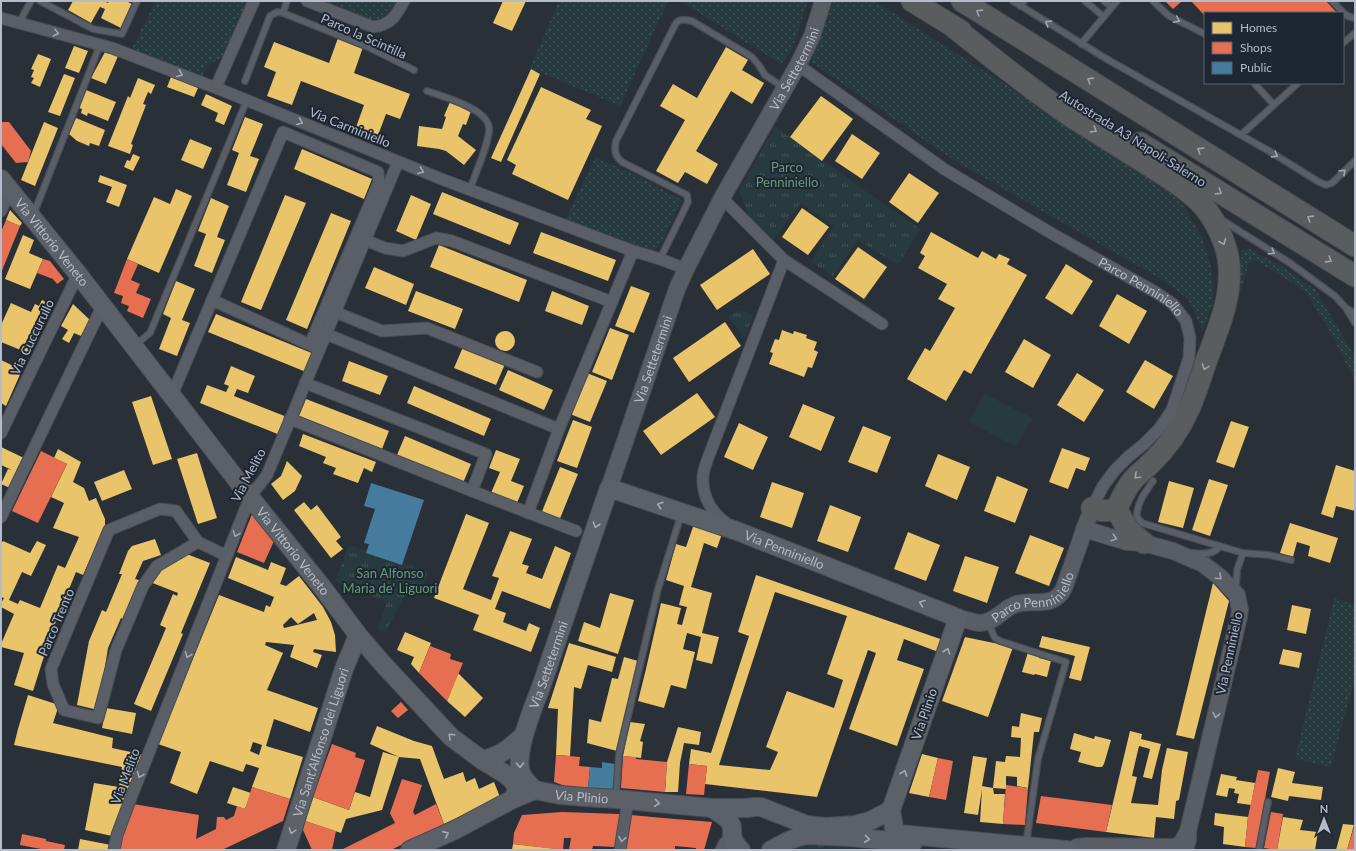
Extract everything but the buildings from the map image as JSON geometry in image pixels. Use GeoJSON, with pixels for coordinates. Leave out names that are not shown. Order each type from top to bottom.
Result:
{"type":"FeatureCollection","features":[{"type":"Feature","properties":{"kind":"highway","name":"Autostrada A3 Napoli-Salerno"},"geometry":{"type":"LineString","coordinates":[[912,1],[1355,276]]}},
{"type":"Feature","properties":{"kind":"highway","name":"Autostrada A3 Napoli-Salerno"},"geometry":{"type":"LineString","coordinates":[[962,1],[1355,246]]}},
{"type":"Feature","properties":{"kind":"highway"},"geometry":{"type":"LineString","coordinates":[[950,24],[1016,77],[1075,118],[1174,182],[1205,207],[1213,220],[1225,247],[1229,264],[1229,279],[1223,315],[1195,394],[1184,420],[1177,432],[1161,452],[1132,480],[1117,508],[1110,511],[1092,508]]}},
{"type":"Feature","properties":{"kind":"highway"},"geometry":{"type":"LineString","coordinates":[[1117,508],[1124,525],[1144,543]]}},
{"type":"Feature","properties":{"kind":"main road","name":"Via Vittorio Veneto"},"geometry":{"type":"LineString","coordinates":[[5,184],[78,274],[358,635],[451,737],[513,781],[516,786],[516,793],[513,799]]}},
{"type":"Feature","properties":{"kind":"main road","name":"Via Penniniello"},"geometry":{"type":"LineString","coordinates":[[609,488],[737,531],[958,618]]}},
{"type":"Feature","properties":{"kind":"main road","name":"Via Settetermini"},"geometry":{"type":"LineString","coordinates":[[535,790],[525,781],[521,772],[520,761],[524,735],[609,488]]}},
{"type":"Feature","properties":{"kind":"main road","name":"Via Plinio"},"geometry":{"type":"LineString","coordinates":[[535,790],[560,794],[711,808],[761,807],[807,826],[826,827],[855,825],[870,821],[891,810],[958,618]]}},
{"type":"Feature","properties":{"kind":"main road","name":"Via Sant'Alfonso dei Liguori"},"geometry":{"type":"LineString","coordinates":[[286,850],[344,669],[358,635]]}},
{"type":"Feature","properties":{"kind":"main road"},"geometry":{"type":"LineString","coordinates":[[482,760],[496,756],[524,735]]}},
{"type":"Feature","properties":{"kind":"main road"},"geometry":{"type":"LineString","coordinates":[[410,850],[455,830],[513,799],[535,790]]}},
{"type":"Feature","properties":{"kind":"main road"},"geometry":{"type":"LineString","coordinates":[[711,808],[727,818],[732,830],[734,842],[741,850]]}},
{"type":"Feature","properties":{"kind":"main road"},"geometry":{"type":"LineString","coordinates":[[891,810],[894,828],[898,834],[1067,850]]}},
{"type":"Feature","properties":{"kind":"main road"},"geometry":{"type":"LineString","coordinates":[[773,849],[798,836],[820,835],[981,850]]}},
{"type":"Feature","properties":{"kind":"street"},"geometry":{"type":"LineString","coordinates":[[216,87],[254,1]]}},
{"type":"Feature","properties":{"kind":"street"},"geometry":{"type":"LineString","coordinates":[[307,1],[373,27],[382,26],[395,18],[404,1]]}},
{"type":"Feature","properties":{"kind":"street","name":"Via Settetermini"},"geometry":{"type":"LineString","coordinates":[[609,488],[677,289],[722,198],[798,65],[812,36],[823,1]]}},
{"type":"Feature","properties":{"kind":"street","name":"Via Carminiello"},"geometry":{"type":"LineString","coordinates":[[1,18],[18,24],[100,44],[216,87],[398,162],[633,251],[686,269]]}},
{"type":"Feature","properties":{"kind":"street","name":"Parco Penniniello"},"geometry":{"type":"LineString","coordinates":[[798,65],[944,169],[1056,236],[1157,292],[1174,304],[1186,321],[1190,338],[1189,358],[1172,410],[1159,429],[1115,470],[1103,486],[1092,508],[1064,588],[1058,597],[1043,602],[1016,604],[1009,607],[996,618],[979,623],[958,618]]}},
{"type":"Feature","properties":{"kind":"street"},"geometry":{"type":"LineString","coordinates":[[172,395],[212,300],[283,132],[378,172],[379,182],[315,346],[212,300]]}},
{"type":"Feature","properties":{"kind":"street","name":"Via Melito"},"geometry":{"type":"LineString","coordinates":[[114,850],[117,835],[129,803],[250,497],[267,475],[305,383],[315,346],[326,334],[398,162]]}},
{"type":"Feature","properties":{"kind":"street"},"geometry":{"type":"LineString","coordinates":[[1,211],[5,184]]}},
{"type":"Feature","properties":{"kind":"street"},"geometry":{"type":"LineString","coordinates":[[722,198],[784,260],[882,324]]}},
{"type":"Feature","properties":{"kind":"street"},"geometry":{"type":"LineString","coordinates":[[365,240],[385,248],[403,251],[436,238],[452,241],[612,302]]}},
{"type":"Feature","properties":{"kind":"street"},"geometry":{"type":"LineString","coordinates":[[528,513],[559,429],[633,251]]}},
{"type":"Feature","properties":{"kind":"street"},"geometry":{"type":"LineString","coordinates":[[737,531],[716,516],[709,505],[704,492],[703,476],[708,458],[784,260]]}},
{"type":"Feature","properties":{"kind":"street","name":"Via Cuccurullo"},"geometry":{"type":"LineString","coordinates":[[1,433],[78,274]]}},
{"type":"Feature","properties":{"kind":"street"},"geometry":{"type":"LineString","coordinates":[[1,517],[102,306]]}},
{"type":"Feature","properties":{"kind":"street"},"geometry":{"type":"LineString","coordinates":[[335,312],[382,331],[427,328],[537,372]]}},
{"type":"Feature","properties":{"kind":"street"},"geometry":{"type":"LineString","coordinates":[[326,334],[559,429]]}},
{"type":"Feature","properties":{"kind":"street"},"geometry":{"type":"LineString","coordinates":[[305,383],[486,454],[472,491]]}},
{"type":"Feature","properties":{"kind":"street"},"geometry":{"type":"LineString","coordinates":[[290,419],[576,531]]}},
{"type":"Feature","properties":{"kind":"street","name":"Parco Trento"},"geometry":{"type":"LineString","coordinates":[[198,542],[157,566],[143,586],[116,650],[98,718],[64,710],[53,684],[52,669],[109,530],[160,508],[176,511],[198,542],[227,556]]}},
{"type":"Feature","properties":{"kind":"street","name":"Via Penniniello"},"geometry":{"type":"LineString","coordinates":[[1084,529],[1127,542],[1144,543],[1173,551],[1211,569],[1237,595],[1240,610],[1239,617],[1188,831],[1188,840],[1185,850]]}},
{"type":"Feature","properties":{"kind":"street"},"geometry":{"type":"LineString","coordinates":[[620,850],[622,800]]}},
{"type":"Feature","properties":{"kind":"street"},"geometry":{"type":"LineString","coordinates":[[721,850],[732,830]]}},
{"type":"Feature","properties":{"kind":"street","name":"Via Penniniello"},"geometry":{"type":"LineString","coordinates":[[1073,850],[1077,847],[1086,846],[1174,847],[1181,844],[1188,831]]}},
{"type":"Feature","properties":{"kind":"lane"},"geometry":{"type":"LineString","coordinates":[[18,24],[31,1]]}},
{"type":"Feature","properties":{"kind":"lane"},"geometry":{"type":"LineString","coordinates":[[40,1],[93,29],[122,34],[137,1]]}},
{"type":"Feature","properties":{"kind":"lane"},"geometry":{"type":"LineString","coordinates":[[245,81],[270,16],[277,12],[283,13],[287,1]]}},
{"type":"Feature","properties":{"kind":"lane"},"geometry":{"type":"LineString","coordinates":[[1013,1],[1022,3],[1082,44],[1241,135],[1319,182],[1326,185],[1332,183],[1355,162]]}},
{"type":"Feature","properties":{"kind":"lane"},"geometry":{"type":"LineString","coordinates":[[1085,1],[1104,17]]}},
{"type":"Feature","properties":{"kind":"lane"},"geometry":{"type":"LineString","coordinates":[[1104,1],[1112,7]]}},
{"type":"Feature","properties":{"kind":"lane"},"geometry":{"type":"LineString","coordinates":[[1082,44],[1117,1]]}},
{"type":"Feature","properties":{"kind":"lane"},"geometry":{"type":"LineString","coordinates":[[1153,1],[1169,16],[1204,34]]}},
{"type":"Feature","properties":{"kind":"lane"},"geometry":{"type":"LineString","coordinates":[[1332,1],[1343,12]]}},
{"type":"Feature","properties":{"kind":"lane","name":"Parco la Scintilla"},"geometry":{"type":"LineString","coordinates":[[283,13],[368,47],[414,70]]}},
{"type":"Feature","properties":{"kind":"lane"},"geometry":{"type":"LineString","coordinates":[[1344,13],[1352,18],[1355,18]]}},
{"type":"Feature","properties":{"kind":"lane"},"geometry":{"type":"LineString","coordinates":[[660,259],[688,202],[687,195],[622,162],[616,157],[614,149],[616,142],[676,23],[679,20],[685,19],[692,21],[752,57],[765,75],[785,88]]}},
{"type":"Feature","properties":{"kind":"lane"},"geometry":{"type":"LineString","coordinates":[[1344,42],[1355,33]]}},
{"type":"Feature","properties":{"kind":"lane"},"geometry":{"type":"LineString","coordinates":[[32,217],[100,44]]}},
{"type":"Feature","properties":{"kind":"lane"},"geometry":{"type":"LineString","coordinates":[[1255,84],[1274,105]]}},
{"type":"Feature","properties":{"kind":"lane"},"geometry":{"type":"LineString","coordinates":[[1241,135],[1297,84]]}},
{"type":"Feature","properties":{"kind":"lane"},"geometry":{"type":"LineString","coordinates":[[427,91],[481,113],[489,126],[489,137],[470,189]]}},
{"type":"Feature","properties":{"kind":"lane"},"geometry":{"type":"LineString","coordinates":[[133,346],[150,333],[244,107]]}},
{"type":"Feature","properties":{"kind":"lane"},"geometry":{"type":"LineString","coordinates":[[1205,207],[1335,296],[1346,308],[1355,323]]}},
{"type":"Feature","properties":{"kind":"lane"},"geometry":{"type":"LineString","coordinates":[[1346,308],[1355,313]]}},
{"type":"Feature","properties":{"kind":"lane"},"geometry":{"type":"LineString","coordinates":[[1154,481],[1145,492],[1136,513],[1139,521],[1142,523],[1243,553],[1270,555],[1291,560]]}},
{"type":"Feature","properties":{"kind":"lane"},"geometry":{"type":"LineString","coordinates":[[622,800],[619,754],[658,589],[682,512]]}},
{"type":"Feature","properties":{"kind":"lane"},"geometry":{"type":"LineString","coordinates":[[1173,551],[1207,553],[1218,550],[1220,546]]}},
{"type":"Feature","properties":{"kind":"lane"},"geometry":{"type":"LineString","coordinates":[[1237,595],[1236,578],[1243,553]]}},
{"type":"Feature","properties":{"kind":"lane"},"geometry":{"type":"LineString","coordinates":[[987,621],[995,638],[1000,641],[1066,662],[1038,759],[1027,838]]}},
{"type":"Feature","properties":{"kind":"lane"},"geometry":{"type":"LineString","coordinates":[[1259,850],[1268,802]]}},
{"type":"Feature","properties":{"kind":"green space"},"geometry":{"type":"Polygon","coordinates":[[[156,1],[247,1],[222,57],[207,66],[202,78],[131,50],[156,1]]]}},
{"type":"Feature","properties":{"kind":"green space"},"geometry":{"type":"Polygon","coordinates":[[[324,1],[399,1],[389,15],[383,19],[375,20],[343,10],[324,1]]]}},
{"type":"Feature","properties":{"kind":"green space"},"geometry":{"type":"Polygon","coordinates":[[[559,1],[668,1],[620,106],[530,68],[559,1]]]}},
{"type":"Feature","properties":{"kind":"green space"},"geometry":{"type":"Polygon","coordinates":[[[680,1],[808,1],[792,50],[781,64],[680,1]]]}},
{"type":"Feature","properties":{"kind":"green space"},"geometry":{"type":"Polygon","coordinates":[[[833,1],[874,1],[1139,169],[1179,199],[1202,237],[1212,271],[1213,303],[1203,331],[1188,299],[1164,281],[952,159],[811,62],[833,1]]]}},
{"type":"Feature","properties":{"kind":"green space","name":"Parco Penniniello"},"geometry":{"type":"Polygon","coordinates":[[[775,127],[920,229],[898,265],[858,240],[833,276],[811,262],[834,226],[801,203],[774,239],[751,220],[739,191],[775,127]]]}},
{"type":"Feature","properties":{"kind":"green space"},"geometry":{"type":"Polygon","coordinates":[[[595,157],[643,179],[682,200],[661,243],[657,248],[650,251],[565,221],[595,157]]]}},
{"type":"Feature","properties":{"kind":"green space"},"geometry":{"type":"Polygon","coordinates":[[[1248,248],[1281,266],[1316,290],[1355,357],[1355,381],[1329,330],[1305,291],[1255,260],[1249,263],[1240,296],[1241,251],[1248,248]]]}},
{"type":"Feature","properties":{"kind":"green space"},"geometry":{"type":"Polygon","coordinates":[[[739,310],[754,314],[744,338],[728,316],[739,310]]]}},
{"type":"Feature","properties":{"kind":"green space"},"geometry":{"type":"Polygon","coordinates":[[[984,393],[1032,418],[1016,447],[969,422],[984,393]]]}},
{"type":"Feature","properties":{"kind":"green space","name":"San Alfonso Maria de' Liguori"},"geometry":{"type":"Polygon","coordinates":[[[349,545],[428,572],[419,596],[408,595],[403,598],[386,632],[379,631],[378,628],[387,602],[335,581],[349,545]]]}},
{"type":"Feature","properties":{"kind":"green space"},"geometry":{"type":"Polygon","coordinates":[[[1334,598],[1355,605],[1355,676],[1331,767],[1295,759],[1334,598]]]}},
{"type":"Feature","properties":{"kind":"green space"},"geometry":{"type":"Polygon","coordinates":[[[799,843],[853,847],[855,850],[789,850],[799,843]]]}}]}
